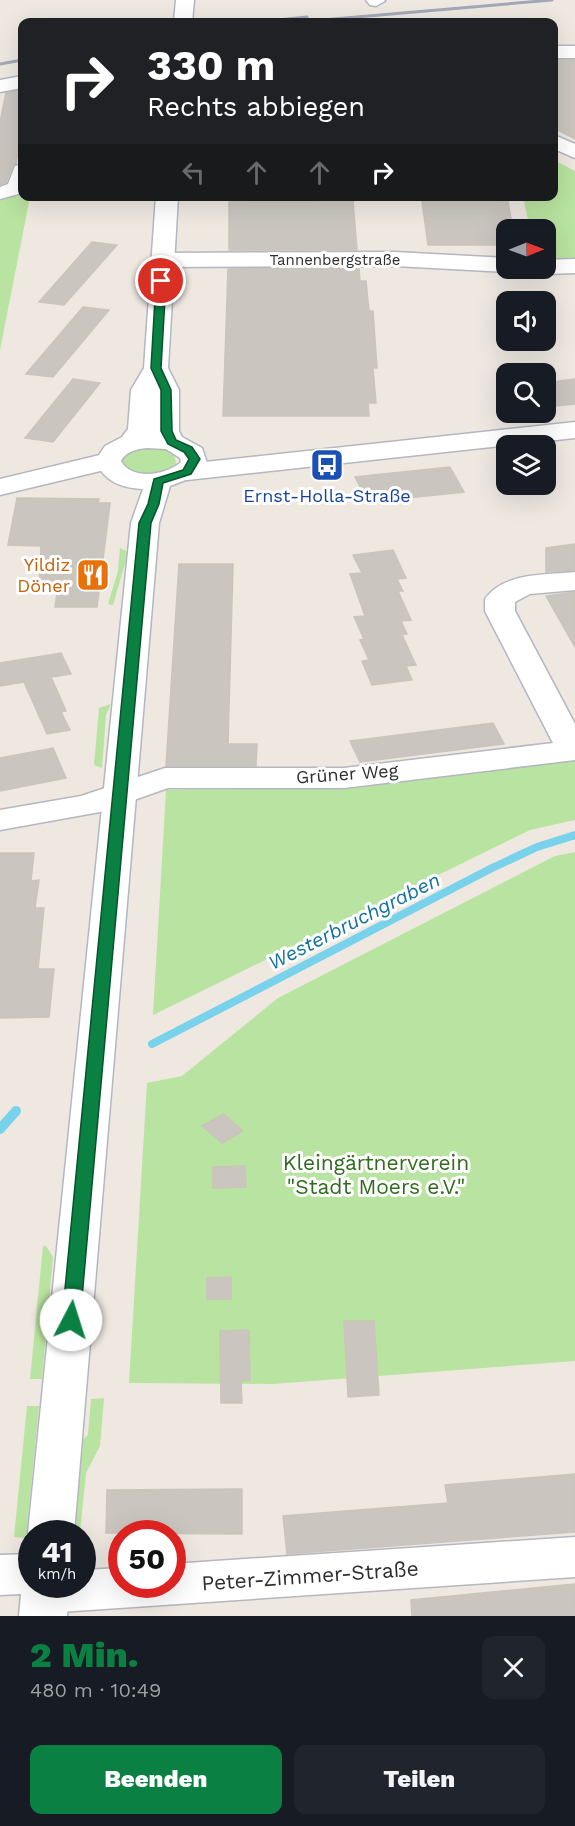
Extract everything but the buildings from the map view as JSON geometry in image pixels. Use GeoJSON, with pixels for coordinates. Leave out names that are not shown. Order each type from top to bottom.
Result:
{"type":"FeatureCollection","features":[{"type":"Feature","properties":{"kind":"main road"},"geometry":{"type":"LineString","coordinates":[[183,18],[185,0]]}},
{"type":"Feature","properties":{"kind":"main road"},"geometry":{"type":"LineString","coordinates":[[558,52],[575,52]]}},
{"type":"Feature","properties":{"kind":"main road"},"geometry":{"type":"LineString","coordinates":[[0,86],[18,83]]}},
{"type":"Feature","properties":{"kind":"main road"},"geometry":{"type":"LineString","coordinates":[[558,143],[575,152]]}},
{"type":"Feature","properties":{"kind":"main road"},"geometry":{"type":"LineString","coordinates":[[0,193],[14,192],[18,188]]}},
{"type":"Feature","properties":{"kind":"main road"},"geometry":{"type":"LineString","coordinates":[[131,443],[141,430],[144,390],[156,368],[167,201]]}},
{"type":"Feature","properties":{"kind":"main road","name":"Tannenbergstraße"},"geometry":{"type":"LineString","coordinates":[[162,260],[394,259],[496,265]]}},
{"type":"Feature","properties":{"kind":"main road"},"geometry":{"type":"LineString","coordinates":[[556,267],[575,266]]}},
{"type":"Feature","properties":{"kind":"main road"},"geometry":{"type":"LineString","coordinates":[[156,368],[166,390],[166,431],[184,456]]}},
{"type":"Feature","properties":{"kind":"main road"},"geometry":{"type":"LineString","coordinates":[[145,523],[118,472],[115,450],[131,443],[147,440],[184,456],[267,461],[575,430]]}},
{"type":"Feature","properties":{"kind":"main road"},"geometry":{"type":"LineString","coordinates":[[52,1520],[145,523],[153,504],[158,481],[184,456]]}},
{"type":"Feature","properties":{"kind":"main road"},"geometry":{"type":"LineString","coordinates":[[13,484],[118,472],[158,481]]}},
{"type":"Feature","properties":{"kind":"main road"},"geometry":{"type":"LineString","coordinates":[[574,750],[500,611],[500,599],[508,591],[525,586],[575,581]]}},
{"type":"Feature","properties":{"kind":"main road","name":"Grüner Weg"},"geometry":{"type":"LineString","coordinates":[[0,820],[88,805],[165,778],[344,778],[574,750]]}},
{"type":"Feature","properties":{"kind":"main road","name":"Peter-Zimmer-Straße"},"geometry":{"type":"LineString","coordinates":[[96,1588],[575,1557]]}},
{"type":"Feature","properties":{"kind":"main road","name":"Peter-Zimmer-Straße"},"geometry":{"type":"LineString","coordinates":[[0,1575],[18,1582]]}},
{"type":"Feature","properties":{"kind":"green space"},"geometry":{"type":"Polygon","coordinates":[[[558,162],[575,171],[575,259],[556,260],[556,219],[528,219],[524,201],[558,201],[558,162]]]}},
{"type":"Feature","properties":{"kind":"green space"},"geometry":{"type":"Polygon","coordinates":[[[0,194],[18,196],[18,201],[29,201],[0,350],[0,194]]]}},
{"type":"Feature","properties":{"kind":"green space"},"geometry":{"type":"Polygon","coordinates":[[[147,447],[163,448],[174,454],[176,464],[157,473],[136,472],[124,467],[121,459],[128,452],[147,447]]]}},
{"type":"Feature","properties":{"kind":"green space"},"geometry":{"type":"Polygon","coordinates":[[[120,548],[128,552],[113,605],[108,604],[118,571],[120,548]]]}},
{"type":"Feature","properties":{"kind":"green space"},"geometry":{"type":"Polygon","coordinates":[[[111,704],[106,715],[102,768],[94,765],[99,708],[111,704]]]}},
{"type":"Feature","properties":{"kind":"green space"},"geometry":{"type":"Polygon","coordinates":[[[575,757],[575,820],[530,830],[153,1015],[166,790],[339,788],[575,757]]]}},
{"type":"Feature","properties":{"kind":"green space","name":"Kleingärtnerverein \"Stadt Moers e.V.\""},"geometry":{"type":"Polygon","coordinates":[[[575,852],[575,1361],[273,1384],[129,1383],[147,1083],[182,1076],[278,998],[555,856],[575,852]]]}},
{"type":"Feature","properties":{"kind":"green space"},"geometry":{"type":"Polygon","coordinates":[[[43,1246],[46,1246],[53,1257],[42,1379],[30,1379],[43,1246]]]}},
{"type":"Feature","properties":{"kind":"green space"},"geometry":{"type":"Polygon","coordinates":[[[104,1398],[100,1446],[86,1473],[81,1520],[70,1520],[77,1444],[88,1435],[91,1399],[104,1398]]]}},
{"type":"Feature","properties":{"kind":"green space"},"geometry":{"type":"Polygon","coordinates":[[[27,1406],[39,1406],[28,1520],[18,1520],[18,1537],[14,1537],[27,1406]]]}},
{"type":"Feature","properties":{"kind":"waterway","name":"Westerbruchgraben"},"geometry":{"type":"LineString","coordinates":[[152,1044],[492,868],[537,847],[575,835]]}},
{"type":"Feature","properties":{"kind":"waterway","name":"Westerbruchgraben"},"geometry":{"type":"LineString","coordinates":[[0,1129],[16,1111]]}},
{"type":"Feature","properties":{"kind":"railway"},"geometry":{"type":"LineString","coordinates":[[345,18],[552,0]]}},
{"type":"Feature","properties":{"kind":"railway"},"geometry":{"type":"LineString","coordinates":[[297,18],[307,17]]}},
{"type":"Feature","properties":{"kind":"railway"},"geometry":{"type":"LineString","coordinates":[[0,64],[18,61]]}},
{"type":"Feature","properties":{"kind":"place","name":"Ernst-Holla-Straße"},"geometry":{"type":"Point","coordinates":[327,465]}},
{"type":"Feature","properties":{"kind":"place","name":"Yildiz Döner"},"geometry":{"type":"Point","coordinates":[93,575]}},
{"type":"Feature","properties":{"kind":"route"},"geometry":{"type":"LineString","coordinates":[[71,1320],[145,523],[153,504],[158,481],[187,472],[195,459],[188,449],[172,442],[166,431],[166,390],[156,368],[161,281]]}}]}
